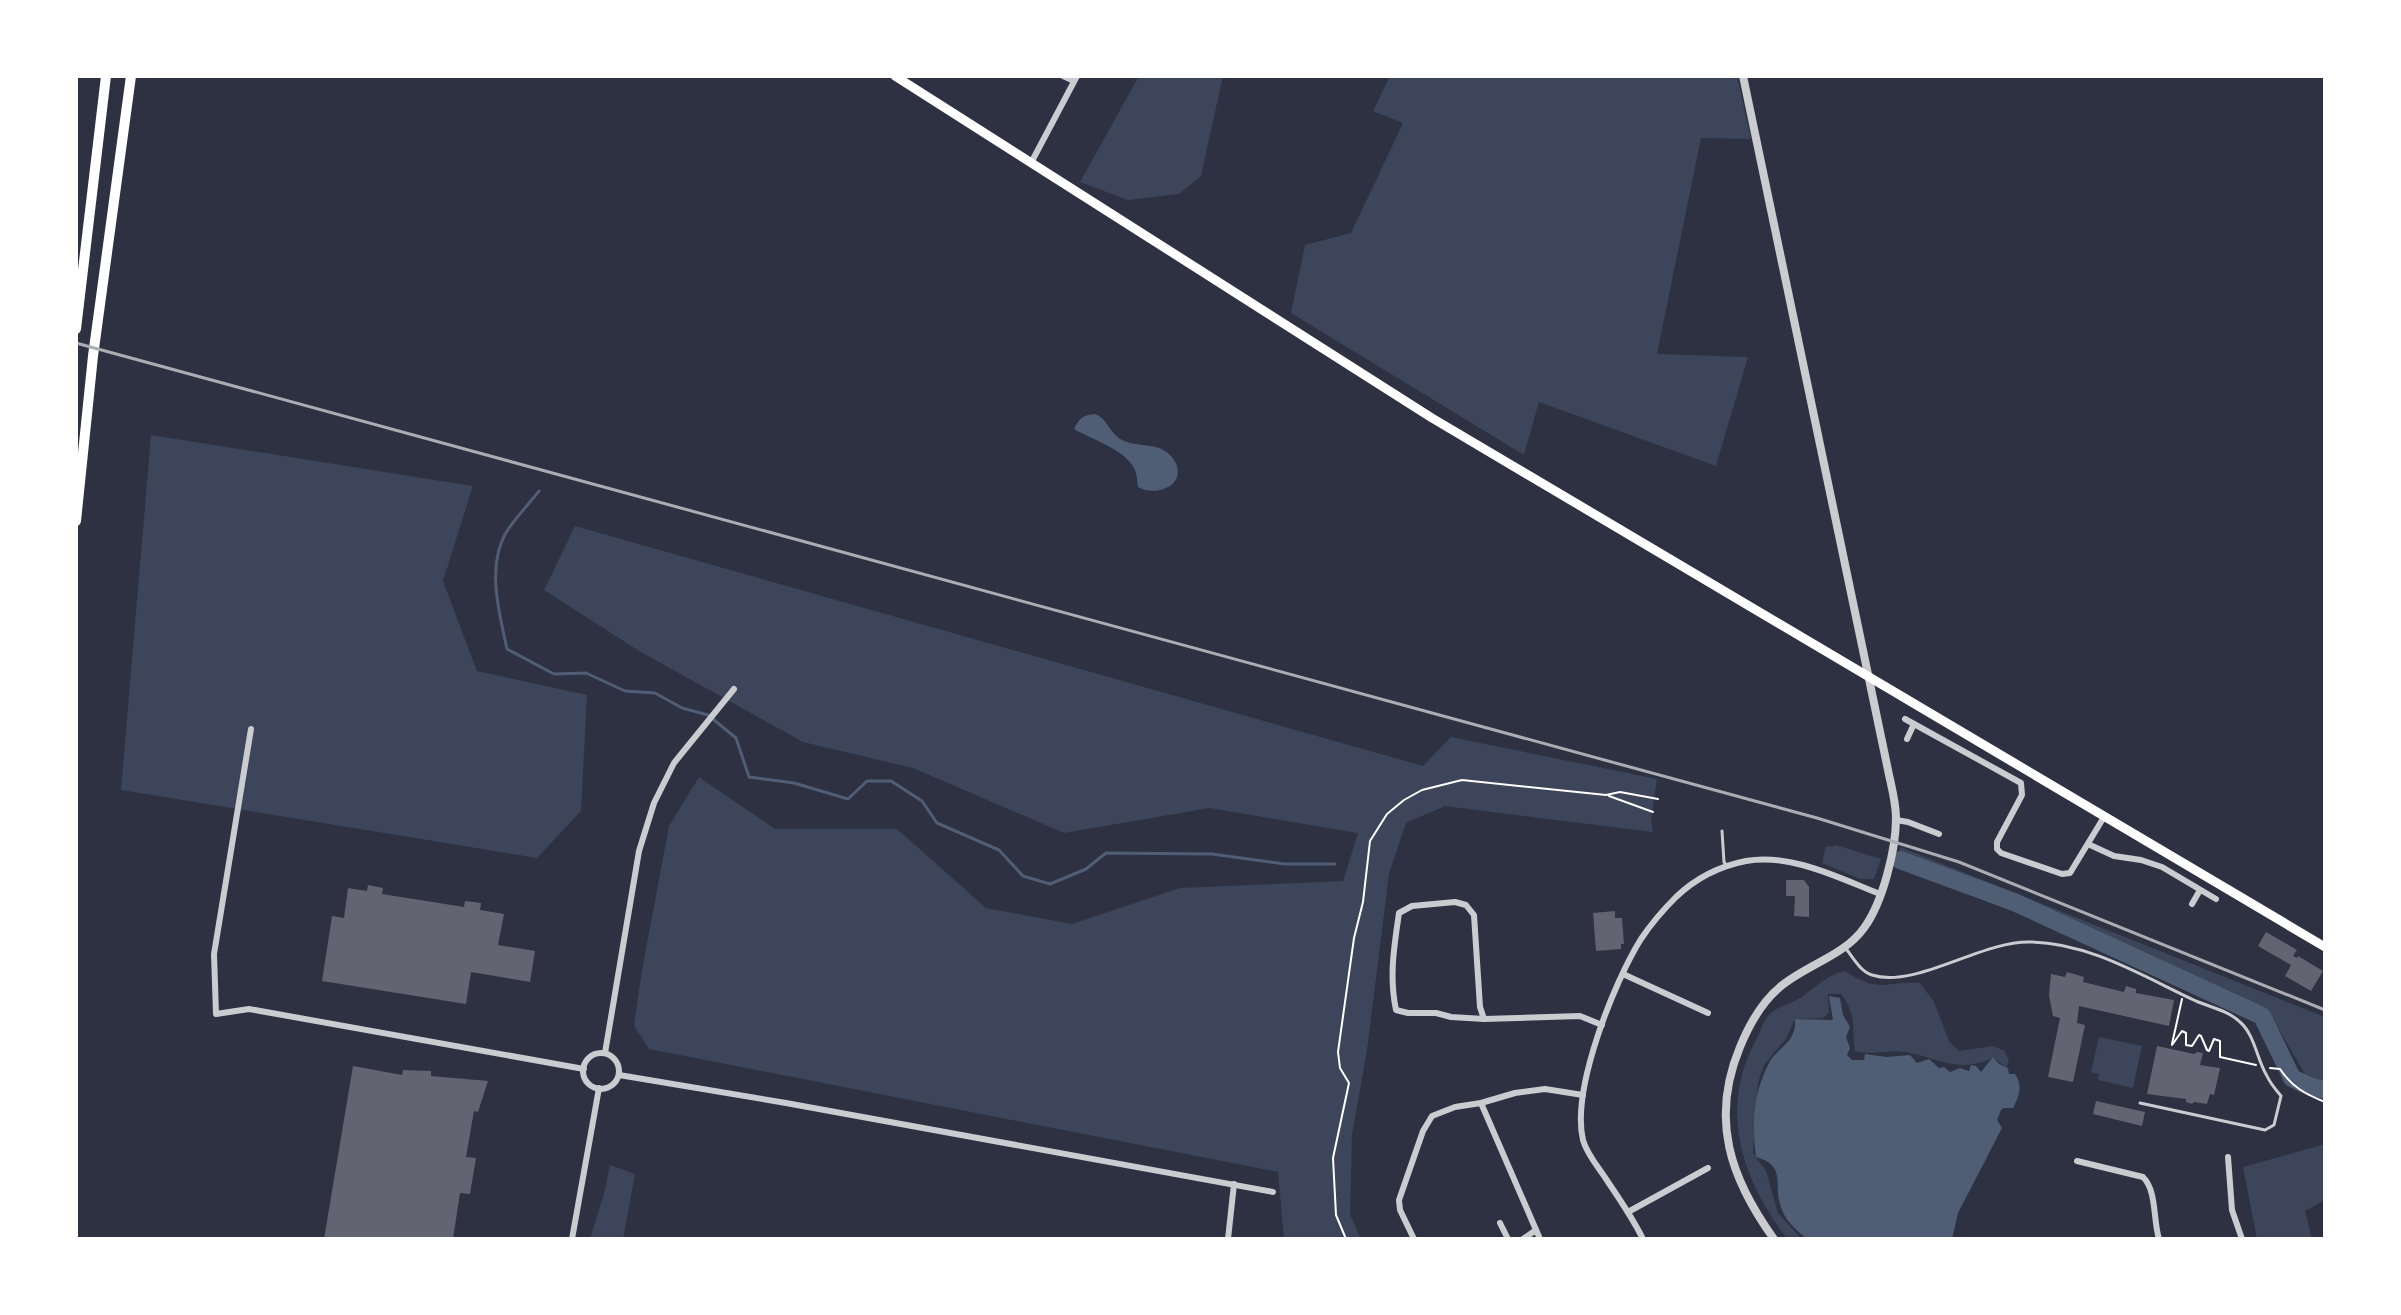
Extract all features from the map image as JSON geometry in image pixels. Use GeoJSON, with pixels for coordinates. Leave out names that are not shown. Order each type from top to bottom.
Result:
{"type":"FeatureCollection","features":[{"type":"Feature","properties":{"kind":"highway"},"geometry":{"type":"LineString","coordinates":[[76,329],[106,76]]}},
{"type":"Feature","properties":{"kind":"highway"},"geometry":{"type":"LineString","coordinates":[[76,521],[93,356],[131,76]]}},
{"type":"Feature","properties":{"kind":"main road"},"geometry":{"type":"LineString","coordinates":[[895,76],[1432,418],[2325,947]]}},
{"type":"Feature","properties":{"kind":"street"},"geometry":{"type":"LineString","coordinates":[[1031,163],[1076,78],[1063,76]]}},
{"type":"Feature","properties":{"kind":"street"},"geometry":{"type":"LineString","coordinates":[[1743,76],[1888,770],[1896,823],[1880,894],[1863,929],[1845,947],[1778,989],[1755,1016],[1730,1073],[1725,1111],[1729,1151],[1751,1205],[1774,1239]]}},
{"type":"Feature","properties":{"kind":"street"},"geometry":{"type":"LineString","coordinates":[[605,1053],[639,851],[650,815],[674,763],[734,689]]}},
{"type":"Feature","properties":{"kind":"street"},"geometry":{"type":"LineString","coordinates":[[1905,719],[2021,783],[2022,795],[1997,842],[2001,853],[2062,874],[2070,873],[2104,817]]}},
{"type":"Feature","properties":{"kind":"street"},"geometry":{"type":"LineString","coordinates":[[1907,739],[1914,724]]}},
{"type":"Feature","properties":{"kind":"street"},"geometry":{"type":"LineString","coordinates":[[251,729],[214,954],[216,1014],[249,1009],[584,1069]]}},
{"type":"Feature","properties":{"kind":"street"},"geometry":{"type":"LineString","coordinates":[[1896,823],[1908,822],[1939,834]]}},
{"type":"Feature","properties":{"kind":"street"},"geometry":{"type":"LineString","coordinates":[[2088,844],[2114,856],[2162,867],[2216,899]]}},
{"type":"Feature","properties":{"kind":"street"},"geometry":{"type":"LineString","coordinates":[[1643,1239],[1584,1141],[1583,1095],[1602,1025],[1641,939],[1678,895],[1702,878],[1727,866],[1752,860],[1781,861],[1832,875],[1880,894]]}},
{"type":"Feature","properties":{"kind":"street"},"geometry":{"type":"LineString","coordinates":[[2192,904],[2200,890]]}},
{"type":"Feature","properties":{"kind":"street"},"geometry":{"type":"LineString","coordinates":[[1484,1019],[1480,1007],[1474,915],[1466,905],[1455,902],[1412,906],[1399,913],[1391,988],[1396,1010],[1484,1019],[1580,1016],[1602,1025]]}},
{"type":"Feature","properties":{"kind":"street"},"geometry":{"type":"LineString","coordinates":[[1623,974],[1708,1013]]}},
{"type":"Feature","properties":{"kind":"street"},"geometry":{"type":"LineString","coordinates":[[605,1053],[616,1061],[619,1075],[614,1084],[599,1088],[587,1082],[584,1069],[585,1063],[593,1055],[605,1053]]}},
{"type":"Feature","properties":{"kind":"street"},"geometry":{"type":"LineString","coordinates":[[619,1075],[1273,1192]]}},
{"type":"Feature","properties":{"kind":"street"},"geometry":{"type":"LineString","coordinates":[[572,1239],[599,1088]]}},
{"type":"Feature","properties":{"kind":"street"},"geometry":{"type":"LineString","coordinates":[[1414,1239],[1400,1210],[1399,1200],[1426,1122],[1432,1116],[1515,1093],[1545,1089],[1583,1095]]}},
{"type":"Feature","properties":{"kind":"street"},"geometry":{"type":"LineString","coordinates":[[1481,1103],[1540,1239]]}},
{"type":"Feature","properties":{"kind":"street"},"geometry":{"type":"LineString","coordinates":[[2228,1157],[2232,1210],[2242,1239]]}},
{"type":"Feature","properties":{"kind":"street"},"geometry":{"type":"LineString","coordinates":[[2077,1161],[2143,1177],[2150,1184],[2159,1239]]}},
{"type":"Feature","properties":{"kind":"street"},"geometry":{"type":"LineString","coordinates":[[1628,1212],[1708,1168]]}},
{"type":"Feature","properties":{"kind":"street"},"geometry":{"type":"LineString","coordinates":[[1228,1239],[1234,1184]]}},
{"type":"Feature","properties":{"kind":"street"},"geometry":{"type":"LineString","coordinates":[[1500,1223],[1508,1239]]}},
{"type":"Feature","properties":{"kind":"street"},"geometry":{"type":"LineString","coordinates":[[1523,1239],[1536,1230]]}},
{"type":"Feature","properties":{"kind":"lane"},"geometry":{"type":"LineString","coordinates":[[1722,831],[1724,862],[1727,866]]}},
{"type":"Feature","properties":{"kind":"lane"},"geometry":{"type":"LineString","coordinates":[[1845,947],[1862,969],[1872,975],[1886,976],[1924,972],[1981,950],[2014,942],[2055,943],[2079,949],[2240,1021],[2281,1096],[2274,1125],[2265,1130],[2140,1103]]}},
{"type":"Feature","properties":{"kind":"path"},"geometry":{"type":"LineString","coordinates":[[1346,1239],[1336,1215],[1333,1158],[1349,1083],[1340,1068],[1338,1052],[1370,841],[1387,814],[1422,790],[1462,780],[1606,795],[1653,812]]}},
{"type":"Feature","properties":{"kind":"path"},"geometry":{"type":"LineString","coordinates":[[1606,795],[1620,792],[1658,799]]}},
{"type":"Feature","properties":{"kind":"path"},"geometry":{"type":"LineString","coordinates":[[2182,997],[2172,1045],[2182,1031],[2186,1033],[2186,1045],[2192,1046],[2199,1035],[2209,1051],[2214,1039],[2220,1041],[2220,1057],[2263,1067]]}},
{"type":"Feature","properties":{"kind":"path"},"geometry":{"type":"LineString","coordinates":[[2277,1068],[2301,1092],[2325,1102]]}},
{"type":"Feature","properties":{"kind":"shaded area"},"geometry":{"type":"Polygon","coordinates":[[[1139,76],[1223,76],[1201,176],[1179,194],[1128,200],[1080,182],[1139,76]]]}},
{"type":"Feature","properties":{"kind":"shaded area"},"geometry":{"type":"Polygon","coordinates":[[[1390,76],[1737,76],[1751,139],[1701,138],[1657,354],[1748,357],[1716,466],[1539,402],[1524,455],[1291,313],[1305,245],[1351,233],[1403,123],[1373,111],[1390,76]]]}},
{"type":"Feature","properties":{"kind":"shaded area"},"geometry":{"type":"Polygon","coordinates":[[[1095,414],[1122,440],[1157,447],[1169,454],[1178,469],[1174,482],[1162,490],[1138,487],[1135,470],[1123,455],[1074,429],[1082,418],[1095,414]]]}},
{"type":"Feature","properties":{"kind":"shaded area"},"geometry":{"type":"Polygon","coordinates":[[[151,435],[473,486],[443,581],[477,671],[587,695],[581,811],[537,858],[121,790],[151,435]]]}},
{"type":"Feature","properties":{"kind":"shaded area"},"geometry":{"type":"Polygon","coordinates":[[[575,526],[1423,766],[1451,737],[1657,779],[1651,819],[1653,832],[1445,806],[1406,823],[1389,874],[1367,1050],[1352,1135],[1350,1215],[1361,1239],[1284,1239],[1278,1172],[649,1049],[634,1026],[642,970],[669,826],[699,777],[775,829],[897,829],[986,908],[1072,924],[1180,888],[1343,881],[1358,833],[1210,808],[1064,833],[913,768],[803,742],[639,651],[544,590],[575,526]]]}},
{"type":"Feature","properties":{"kind":"shaded area"},"geometry":{"type":"Polygon","coordinates":[[[1836,845],[1881,859],[1874,879],[1860,879],[1822,863],[1826,846],[1836,845]]]}},
{"type":"Feature","properties":{"kind":"shaded area"},"geometry":{"type":"Polygon","coordinates":[[[1900,847],[2325,1017],[2325,1085],[2306,1076],[2270,1014],[1897,865],[1900,847]]]}},
{"type":"Feature","properties":{"kind":"shaded area"},"geometry":{"type":"Polygon","coordinates":[[[1845,971],[1875,984],[1920,983],[1934,1002],[1949,1041],[1959,1051],[1993,1046],[2005,1051],[2009,1062],[2006,1067],[1993,1058],[1959,1065],[1906,1052],[1855,1051],[1852,1016],[1841,994],[1828,994],[1829,1013],[1823,1018],[1795,1019],[1786,1039],[1764,1065],[1758,1083],[1753,1153],[1766,1171],[1778,1213],[1802,1239],[1787,1239],[1771,1216],[1747,1168],[1737,1118],[1738,1092],[1745,1066],[1769,1016],[1828,978],[1845,971]]]}},
{"type":"Feature","properties":{"kind":"shaded area"},"geometry":{"type":"Polygon","coordinates":[[[1829,996],[1840,998],[1843,1015],[1850,1027],[1846,1037],[1850,1048],[1847,1055],[1852,1060],[1864,1060],[1865,1054],[1886,1057],[1910,1055],[1917,1063],[1929,1059],[1950,1072],[1960,1068],[1969,1071],[1971,1065],[1981,1072],[1993,1057],[2008,1068],[2009,1074],[2015,1074],[2019,1087],[2017,1099],[2013,1108],[2001,1110],[1997,1120],[2002,1128],[1958,1213],[1952,1239],[1807,1239],[1784,1215],[1775,1170],[1765,1160],[1756,1157],[1754,1121],[1757,1099],[1768,1065],[1793,1034],[1795,1019],[1833,1020],[1829,996]]]}},
{"type":"Feature","properties":{"kind":"shaded area"},"geometry":{"type":"Polygon","coordinates":[[[2099,1037],[2142,1046],[2133,1088],[2098,1080],[2099,1074],[2091,1072],[2099,1037]]]}},
{"type":"Feature","properties":{"kind":"shaded area"},"geometry":{"type":"Polygon","coordinates":[[[2325,1144],[2325,1200],[2305,1211],[2312,1239],[2257,1239],[2243,1167],[2325,1144]]]}},
{"type":"Feature","properties":{"kind":"shaded area"},"geometry":{"type":"Polygon","coordinates":[[[610,1165],[635,1174],[623,1239],[590,1239],[605,1190],[610,1165]]]}},
{"type":"Feature","properties":{"kind":"building"},"geometry":{"type":"Polygon","coordinates":[[[1786,880],[1804,880],[1809,887],[1809,917],[1794,916],[1795,896],[1786,896],[1786,880]]]}},
{"type":"Feature","properties":{"kind":"building"},"geometry":{"type":"Polygon","coordinates":[[[368,885],[383,888],[382,894],[464,907],[465,901],[481,903],[480,910],[504,914],[498,945],[535,951],[530,982],[471,972],[466,1004],[322,981],[332,916],[344,918],[348,888],[367,891],[368,885]]]}},
{"type":"Feature","properties":{"kind":"building"},"geometry":{"type":"Polygon","coordinates":[[[1615,911],[1615,918],[1622,918],[1624,944],[1621,944],[1621,949],[1596,951],[1593,913],[1615,911]]]}},
{"type":"Feature","properties":{"kind":"building"},"geometry":{"type":"Polygon","coordinates":[[[2266,932],[2297,950],[2293,956],[2323,971],[2311,991],[2285,976],[2291,965],[2258,946],[2266,932]]]}},
{"type":"Feature","properties":{"kind":"building"},"geometry":{"type":"Polygon","coordinates":[[[2067,972],[2084,977],[2083,982],[2124,992],[2126,986],[2136,989],[2136,993],[2174,1000],[2169,1026],[2079,1006],[2077,1023],[2085,1025],[2073,1082],[2048,1077],[2060,1018],[2053,1016],[2049,995],[2051,974],[2065,977],[2067,972]]]}},
{"type":"Feature","properties":{"kind":"building"},"geometry":{"type":"Polygon","coordinates":[[[2157,1046],[2203,1053],[2200,1065],[2220,1068],[2214,1095],[2210,1094],[2207,1104],[2192,1104],[2186,1099],[2147,1094],[2157,1046]]]}},
{"type":"Feature","properties":{"kind":"building"},"geometry":{"type":"Polygon","coordinates":[[[353,1066],[402,1075],[403,1070],[431,1071],[431,1076],[488,1081],[478,1112],[474,1111],[466,1157],[476,1158],[470,1194],[460,1193],[453,1239],[324,1239],[353,1066]]]}},
{"type":"Feature","properties":{"kind":"building"},"geometry":{"type":"Polygon","coordinates":[[[2096,1101],[2145,1112],[2142,1126],[2093,1114],[2096,1101]]]}},
{"type":"Feature","properties":{"kind":"waterway"},"geometry":{"type":"LineString","coordinates":[[539,491],[507,531],[497,559],[496,589],[507,649],[554,674],[586,673],[625,691],[655,693],[682,708],[708,715],[736,738],[749,777],[794,783],[848,799],[867,781],[891,781],[922,801],[937,823],[999,850],[1023,876],[1050,884],[1086,869],[1106,853],[1212,854],[1285,864],[1335,864]]}},
{"type":"Feature","properties":{"kind":"waterway"},"geometry":{"type":"LineString","coordinates":[[1900,860],[2014,902],[2262,1016],[2292,1078],[2325,1090]]}},
{"type":"Feature","properties":{"kind":"railway"},"geometry":{"type":"LineString","coordinates":[[76,343],[1817,818],[1959,862],[2325,1010]]}}]}
